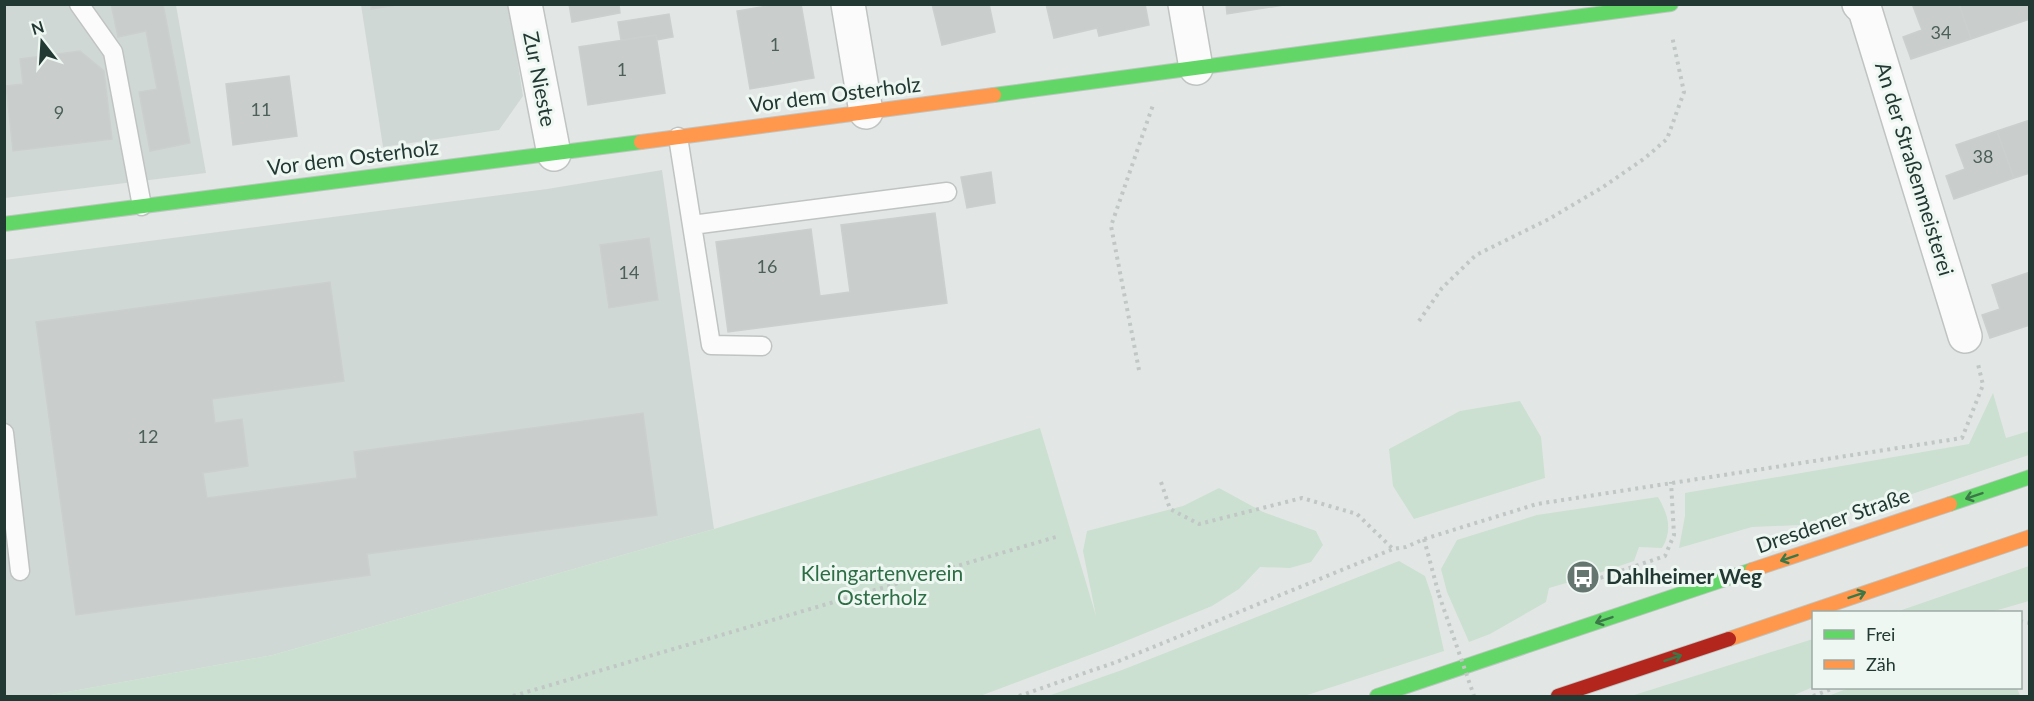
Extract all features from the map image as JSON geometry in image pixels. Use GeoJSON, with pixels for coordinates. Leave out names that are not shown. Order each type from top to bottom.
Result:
{"type":"FeatureCollection","features":[{"type":"Feature","properties":{"kind":"street","name":"Zur Nieste"},"geometry":{"type":"LineString","coordinates":[[525,4],[554,154]]}},
{"type":"Feature","properties":{"kind":"street"},"geometry":{"type":"LineString","coordinates":[[849,4],[866,112]]}},
{"type":"Feature","properties":{"kind":"street"},"geometry":{"type":"LineString","coordinates":[[1185,4],[1197,68]]}},
{"type":"Feature","properties":{"kind":"street","name":"An der Straßenmeisterei"},"geometry":{"type":"LineString","coordinates":[[1859,4],[1865,10],[1965,336]]}},
{"type":"Feature","properties":{"kind":"street","name":"Vor dem Osterholz"},"geometry":{"type":"LineString","coordinates":[[4,224],[1164,73],[1532,14],[1668,5]]}},
{"type":"Feature","properties":{"kind":"street","name":"Dresdener Straße"},"geometry":{"type":"LineString","coordinates":[[1377,696],[2030,477]]}},
{"type":"Feature","properties":{"kind":"street"},"geometry":{"type":"LineString","coordinates":[[1558,696],[2030,537]]}},
{"type":"Feature","properties":{"kind":"lane"},"geometry":{"type":"LineString","coordinates":[[79,4],[113,52],[142,206]]}},
{"type":"Feature","properties":{"kind":"lane"},"geometry":{"type":"LineString","coordinates":[[678,137],[711,345],[762,346]]}},
{"type":"Feature","properties":{"kind":"lane"},"geometry":{"type":"LineString","coordinates":[[692,225],[947,192]]}},
{"type":"Feature","properties":{"kind":"lane"},"geometry":{"type":"LineString","coordinates":[[4,434],[20,571]]}},
{"type":"Feature","properties":{"kind":"path"},"geometry":{"type":"LineString","coordinates":[[1419,321],[1442,288],[1476,255],[1549,219],[1603,187],[1645,158],[1667,139],[1684,92],[1668,5]]}},
{"type":"Feature","properties":{"kind":"path"},"geometry":{"type":"LineString","coordinates":[[1139,370],[1111,226],[1164,73]]}},
{"type":"Feature","properties":{"kind":"path"},"geometry":{"type":"LineString","coordinates":[[1019,696],[1119,661],[1393,549],[1406,547],[1424,539],[1537,504],[1962,438],[1983,385],[1974,349],[1965,336]]}},
{"type":"Feature","properties":{"kind":"path"},"geometry":{"type":"LineString","coordinates":[[1161,482],[1170,509],[1199,524],[1302,498],[1357,514],[1393,549]]}},
{"type":"Feature","properties":{"kind":"path"},"geometry":{"type":"LineString","coordinates":[[1583,578],[1585,583],[1665,556],[1674,535],[1671,482]]}},
{"type":"Feature","properties":{"kind":"path"},"geometry":{"type":"LineString","coordinates":[[513,696],[1056,537]]}},
{"type":"Feature","properties":{"kind":"path"},"geometry":{"type":"LineString","coordinates":[[1424,539],[1439,595],[1474,696]]}},
{"type":"Feature","properties":{"kind":"path"},"geometry":{"type":"LineString","coordinates":[[1813,696],[1829,689]]}},
{"type":"Feature","properties":{"kind":"shaded area"},"geometry":{"type":"Polygon","coordinates":[[[4,5],[176,5],[206,173],[5,198],[4,5]]]}},
{"type":"Feature","properties":{"kind":"shaded area"},"geometry":{"type":"Polygon","coordinates":[[[361,5],[509,5],[523,96],[499,130],[383,147],[361,5]]]}},
{"type":"Feature","properties":{"kind":"shaded area"},"geometry":{"type":"Polygon","coordinates":[[[662,170],[714,529],[273,655],[45,696],[5,696],[4,260],[547,189],[662,170]]]}},
{"type":"Feature","properties":{"kind":"green space"},"geometry":{"type":"Polygon","coordinates":[[[1993,393],[2006,438],[2029,431],[2029,455],[1822,524],[1752,527],[1679,548],[1685,516],[1685,493],[1969,444],[1993,393]]]}},
{"type":"Feature","properties":{"kind":"green space"},"geometry":{"type":"Polygon","coordinates":[[[1520,401],[1541,437],[1545,478],[1414,519],[1393,486],[1389,449],[1460,411],[1520,401]]]}},
{"type":"Feature","properties":{"kind":"green space","name":"Kleingartenverein Osterholz"},"geometry":{"type":"Polygon","coordinates":[[[1040,428],[1096,616],[1083,551],[1087,531],[1183,506],[1219,488],[1263,512],[1316,531],[1323,545],[1311,562],[1290,568],[1260,567],[1239,589],[1212,606],[980,696],[45,696],[273,655],[714,529],[1040,428]]]}},
{"type":"Feature","properties":{"kind":"green space"},"geometry":{"type":"Polygon","coordinates":[[[1658,497],[1668,522],[1667,535],[1662,548],[1639,547],[1634,561],[1596,574],[1594,570],[1572,577],[1573,581],[1549,588],[1546,602],[1490,634],[1469,642],[1447,592],[1441,569],[1457,540],[1537,515],[1658,497]]]}},
{"type":"Feature","properties":{"kind":"green space"},"geometry":{"type":"Polygon","coordinates":[[[1399,561],[1425,576],[1444,651],[1304,696],[1048,696],[1122,670],[1399,561]]]}},
{"type":"Feature","properties":{"kind":"green space"},"geometry":{"type":"Polygon","coordinates":[[[2029,566],[2029,601],[1994,611],[1899,611],[2029,566]]]}},
{"type":"Feature","properties":{"kind":"green space"},"geometry":{"type":"Polygon","coordinates":[[[1812,639],[1812,687],[1792,696],[1631,696],[1812,639]]]}},
{"type":"Feature","properties":{"kind":"green space"},"geometry":{"type":"Polygon","coordinates":[[[1846,689],[2017,689],[2020,696],[1828,696],[1846,689]]]}},
{"type":"Feature","properties":{"kind":"building"},"geometry":{"type":"Polygon","coordinates":[[[111,4],[163,4],[190,143],[150,151],[139,92],[157,89],[146,31],[118,37],[111,4]]]}},
{"type":"Feature","properties":{"kind":"building"},"geometry":{"type":"Polygon","coordinates":[[[371,4],[403,4],[371,9],[371,4]]]}},
{"type":"Feature","properties":{"kind":"building"},"geometry":{"type":"Polygon","coordinates":[[[569,4],[619,4],[620,13],[572,22],[569,4]]]}},
{"type":"Feature","properties":{"kind":"building"},"geometry":{"type":"Polygon","coordinates":[[[779,4],[801,4],[814,78],[750,89],[737,11],[779,4]]]}},
{"type":"Feature","properties":{"kind":"building"},"geometry":{"type":"Polygon","coordinates":[[[932,4],[989,4],[995,32],[942,45],[932,4]]]}},
{"type":"Feature","properties":{"kind":"building"},"geometry":{"type":"Polygon","coordinates":[[[1046,4],[1145,4],[1149,25],[1099,36],[1097,28],[1054,38],[1046,4]]]}},
{"type":"Feature","properties":{"kind":"building"},"geometry":{"type":"Polygon","coordinates":[[[1226,4],[1290,4],[1227,14],[1226,4]]]}},
{"type":"Feature","properties":{"kind":"building"},"geometry":{"type":"Polygon","coordinates":[[[1917,4],[1959,4],[1971,39],[1911,59],[1903,37],[1922,30],[1913,6],[1917,4]]]}},
{"type":"Feature","properties":{"kind":"building"},"geometry":{"type":"Polygon","coordinates":[[[1959,4],[2028,4],[2030,19],[1971,39],[1959,4]]]}},
{"type":"Feature","properties":{"kind":"building"},"geometry":{"type":"Polygon","coordinates":[[[669,14],[673,37],[657,40],[656,35],[621,40],[618,22],[669,14]]]}},
{"type":"Feature","properties":{"kind":"building"},"geometry":{"type":"Polygon","coordinates":[[[656,35],[665,93],[588,105],[579,47],[656,35]]]}},
{"type":"Feature","properties":{"kind":"building"},"geometry":{"type":"Polygon","coordinates":[[[80,51],[104,71],[112,139],[13,151],[6,86],[23,84],[20,59],[80,51]]]}},
{"type":"Feature","properties":{"kind":"building"},"geometry":{"type":"Polygon","coordinates":[[[289,76],[297,136],[233,145],[226,84],[289,76]]]}},
{"type":"Feature","properties":{"kind":"building"},"geometry":{"type":"Polygon","coordinates":[[[2030,120],[2030,173],[2014,178],[1997,131],[2030,120]]]}},
{"type":"Feature","properties":{"kind":"building"},"geometry":{"type":"Polygon","coordinates":[[[1997,131],[2014,178],[1954,199],[1946,176],[1965,169],[1956,145],[1997,131]]]}},
{"type":"Feature","properties":{"kind":"building"},"geometry":{"type":"Polygon","coordinates":[[[991,172],[995,203],[967,208],[961,177],[991,172]]]}},
{"type":"Feature","properties":{"kind":"building"},"geometry":{"type":"Polygon","coordinates":[[[935,213],[947,303],[728,332],[716,242],[811,229],[820,296],[850,292],[841,225],[935,213]]]}},
{"type":"Feature","properties":{"kind":"building"},"geometry":{"type":"Polygon","coordinates":[[[649,238],[658,300],[609,308],[600,245],[649,238]]]}},
{"type":"Feature","properties":{"kind":"building"},"geometry":{"type":"Polygon","coordinates":[[[2030,272],[2030,325],[1990,338],[1982,315],[2000,309],[1992,285],[2030,272]]]}},
{"type":"Feature","properties":{"kind":"building"},"geometry":{"type":"Polygon","coordinates":[[[330,282],[344,381],[212,399],[215,423],[242,419],[248,466],[203,473],[207,498],[357,478],[354,452],[643,413],[657,515],[367,554],[370,575],[76,615],[36,322],[330,282]]]}},
{"type":"Feature","properties":{"kind":"traffic: fast"},"geometry":{"type":"LineString","coordinates":[[994,95],[1671,4]]}},
{"type":"Feature","properties":{"kind":"traffic: fast"},"geometry":{"type":"LineString","coordinates":[[4,224],[641,142]]}},
{"type":"Feature","properties":{"kind":"traffic: fast"},"geometry":{"type":"LineString","coordinates":[[1950,504],[2030,477]]}},
{"type":"Feature","properties":{"kind":"traffic: fast"},"geometry":{"type":"LineString","coordinates":[[1377,696],[1752,570]]}},
{"type":"Feature","properties":{"kind":"traffic: slow"},"geometry":{"type":"LineString","coordinates":[[641,142],[994,95]]}},
{"type":"Feature","properties":{"kind":"traffic: slow"},"geometry":{"type":"LineString","coordinates":[[1752,570],[1950,504]]}},
{"type":"Feature","properties":{"kind":"traffic: slow"},"geometry":{"type":"LineString","coordinates":[[1729,639],[2030,537]]}},
{"type":"Feature","properties":{"kind":"traffic: jam"},"geometry":{"type":"LineString","coordinates":[[1558,696],[1729,639]]}},
{"type":"Feature","properties":{"kind":"place","name":"Dahlheimer Weg"},"geometry":{"type":"Point","coordinates":[1583,577]}}]}
